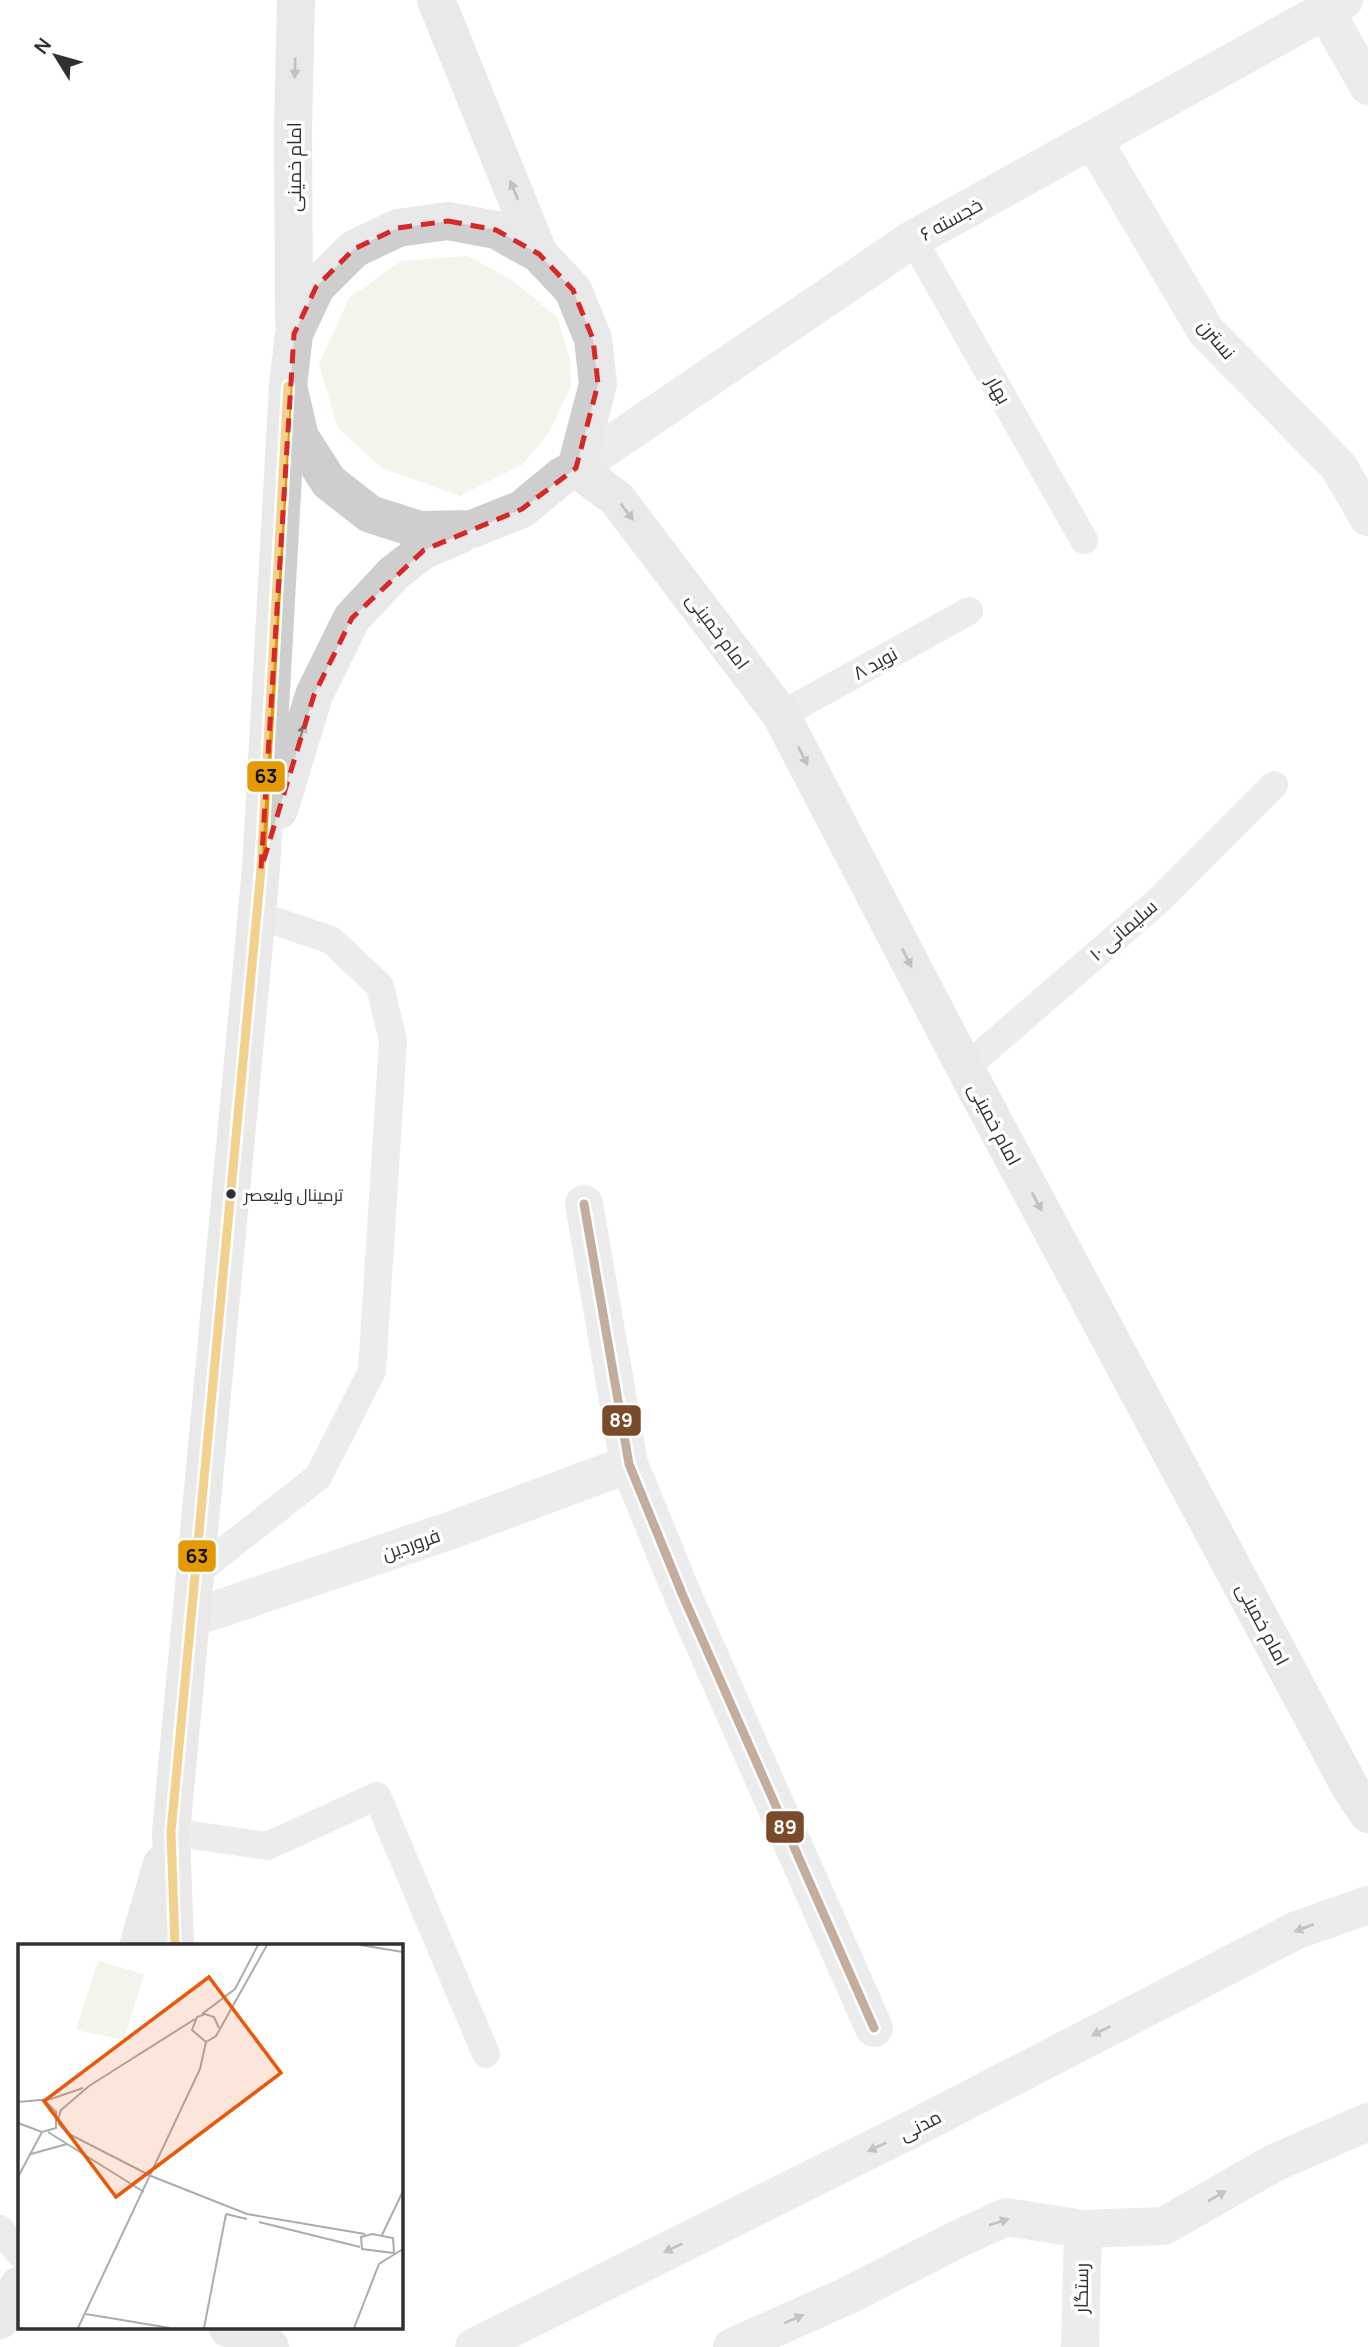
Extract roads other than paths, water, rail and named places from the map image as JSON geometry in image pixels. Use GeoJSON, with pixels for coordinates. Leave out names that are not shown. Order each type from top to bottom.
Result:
{"type":"FeatureCollection","features":[{"type":"Feature","properties":{"kind":"main road","name":"امام خمینی"},"geometry":{"type":"LineString","coordinates":[[294,334],[293,129],[296,0]]}},
{"type":"Feature","properties":{"kind":"main road"},"geometry":{"type":"LineString","coordinates":[[436,0],[539,254]]}},
{"type":"Feature","properties":{"kind":"main road"},"geometry":{"type":"LineString","coordinates":[[175,1944],[172,1832],[261,869],[288,386],[294,334],[316,287],[354,249],[398,228],[448,221],[496,230],[539,254],[573,290],[593,339],[598,384],[576,468],[522,509],[425,550],[394,573],[352,618],[314,695],[261,869]]}},
{"type":"Feature","properties":{"kind":"main road"},"geometry":{"type":"LineString","coordinates":[[288,386],[300,438],[329,482],[370,514],[420,530],[472,529]]}},
{"type":"Feature","properties":{"kind":"main road","name":"امام خمینی"},"geometry":{"type":"LineString","coordinates":[[576,468],[617,499],[781,715],[965,1068],[1343,1774],[1368,1814]]}},
{"type":"Feature","properties":{"kind":"main road"},"geometry":{"type":"LineString","coordinates":[[139,1944],[172,1832]]}},
{"type":"Feature","properties":{"kind":"main road"},"geometry":{"type":"LineString","coordinates":[[0,2320],[18,2288]]}},
{"type":"Feature","properties":{"kind":"main road"},"geometry":{"type":"LineString","coordinates":[[0,2337],[24,2330]]}},
{"type":"Feature","properties":{"kind":"street"},"geometry":{"type":"LineString","coordinates":[[1335,5],[1368,86]]}},
{"type":"Feature","properties":{"kind":"street","name":"خجسته ۶"},"geometry":{"type":"LineString","coordinates":[[576,468],[913,239],[1335,5]]}},
{"type":"Feature","properties":{"kind":"street","name":"نسترن"},"geometry":{"type":"LineString","coordinates":[[1093,140],[1206,331],[1338,466],[1368,517]]}},
{"type":"Feature","properties":{"kind":"street"},"geometry":{"type":"LineString","coordinates":[[584,1204],[629,1464],[683,1597],[874,2028]]}},
{"type":"Feature","properties":{"kind":"street","name":"فروردین"},"geometry":{"type":"LineString","coordinates":[[192,1618],[452,1530],[629,1464]]}},
{"type":"Feature","properties":{"kind":"street","name":"مدنی"},"geometry":{"type":"LineString","coordinates":[[474,2347],[914,2128],[1297,1930],[1368,1905]]}},
{"type":"Feature","properties":{"kind":"street"},"geometry":{"type":"LineString","coordinates":[[732,2347],[847,2296],[1006,2217],[1083,2229],[1164,2226],[1274,2163],[1368,2122]]}},
{"type":"Feature","properties":{"kind":"street","name":"رستگار"},"geometry":{"type":"LineString","coordinates":[[1080,2347],[1083,2229]]}},
{"type":"Feature","properties":{"kind":"lane","name":"بهار"},"geometry":{"type":"LineString","coordinates":[[913,239],[1084,540]]}},
{"type":"Feature","properties":{"kind":"lane","name":"نوید ۸"},"geometry":{"type":"LineString","coordinates":[[781,715],[969,611]]}},
{"type":"Feature","properties":{"kind":"lane","name":"سلیمانی ۱۰"},"geometry":{"type":"LineString","coordinates":[[965,1068],[1157,901],[1274,785]]}},
{"type":"Feature","properties":{"kind":"lane"},"geometry":{"type":"LineString","coordinates":[[196,1573],[318,1477],[372,1371],[393,1041],[383,997],[380,986],[331,940],[257,915]]}},
{"type":"Feature","properties":{"kind":"lane"},"geometry":{"type":"LineString","coordinates":[[172,1832],[267,1846],[377,1796],[486,2054]]}},
{"type":"Feature","properties":{"kind":"lane"},"geometry":{"type":"LineString","coordinates":[[0,2229],[18,2252]]}},
{"type":"Feature","properties":{"kind":"place","name":"ترمینال ولیعصر"},"geometry":{"type":"Point","coordinates":[231,1194]}}]}
